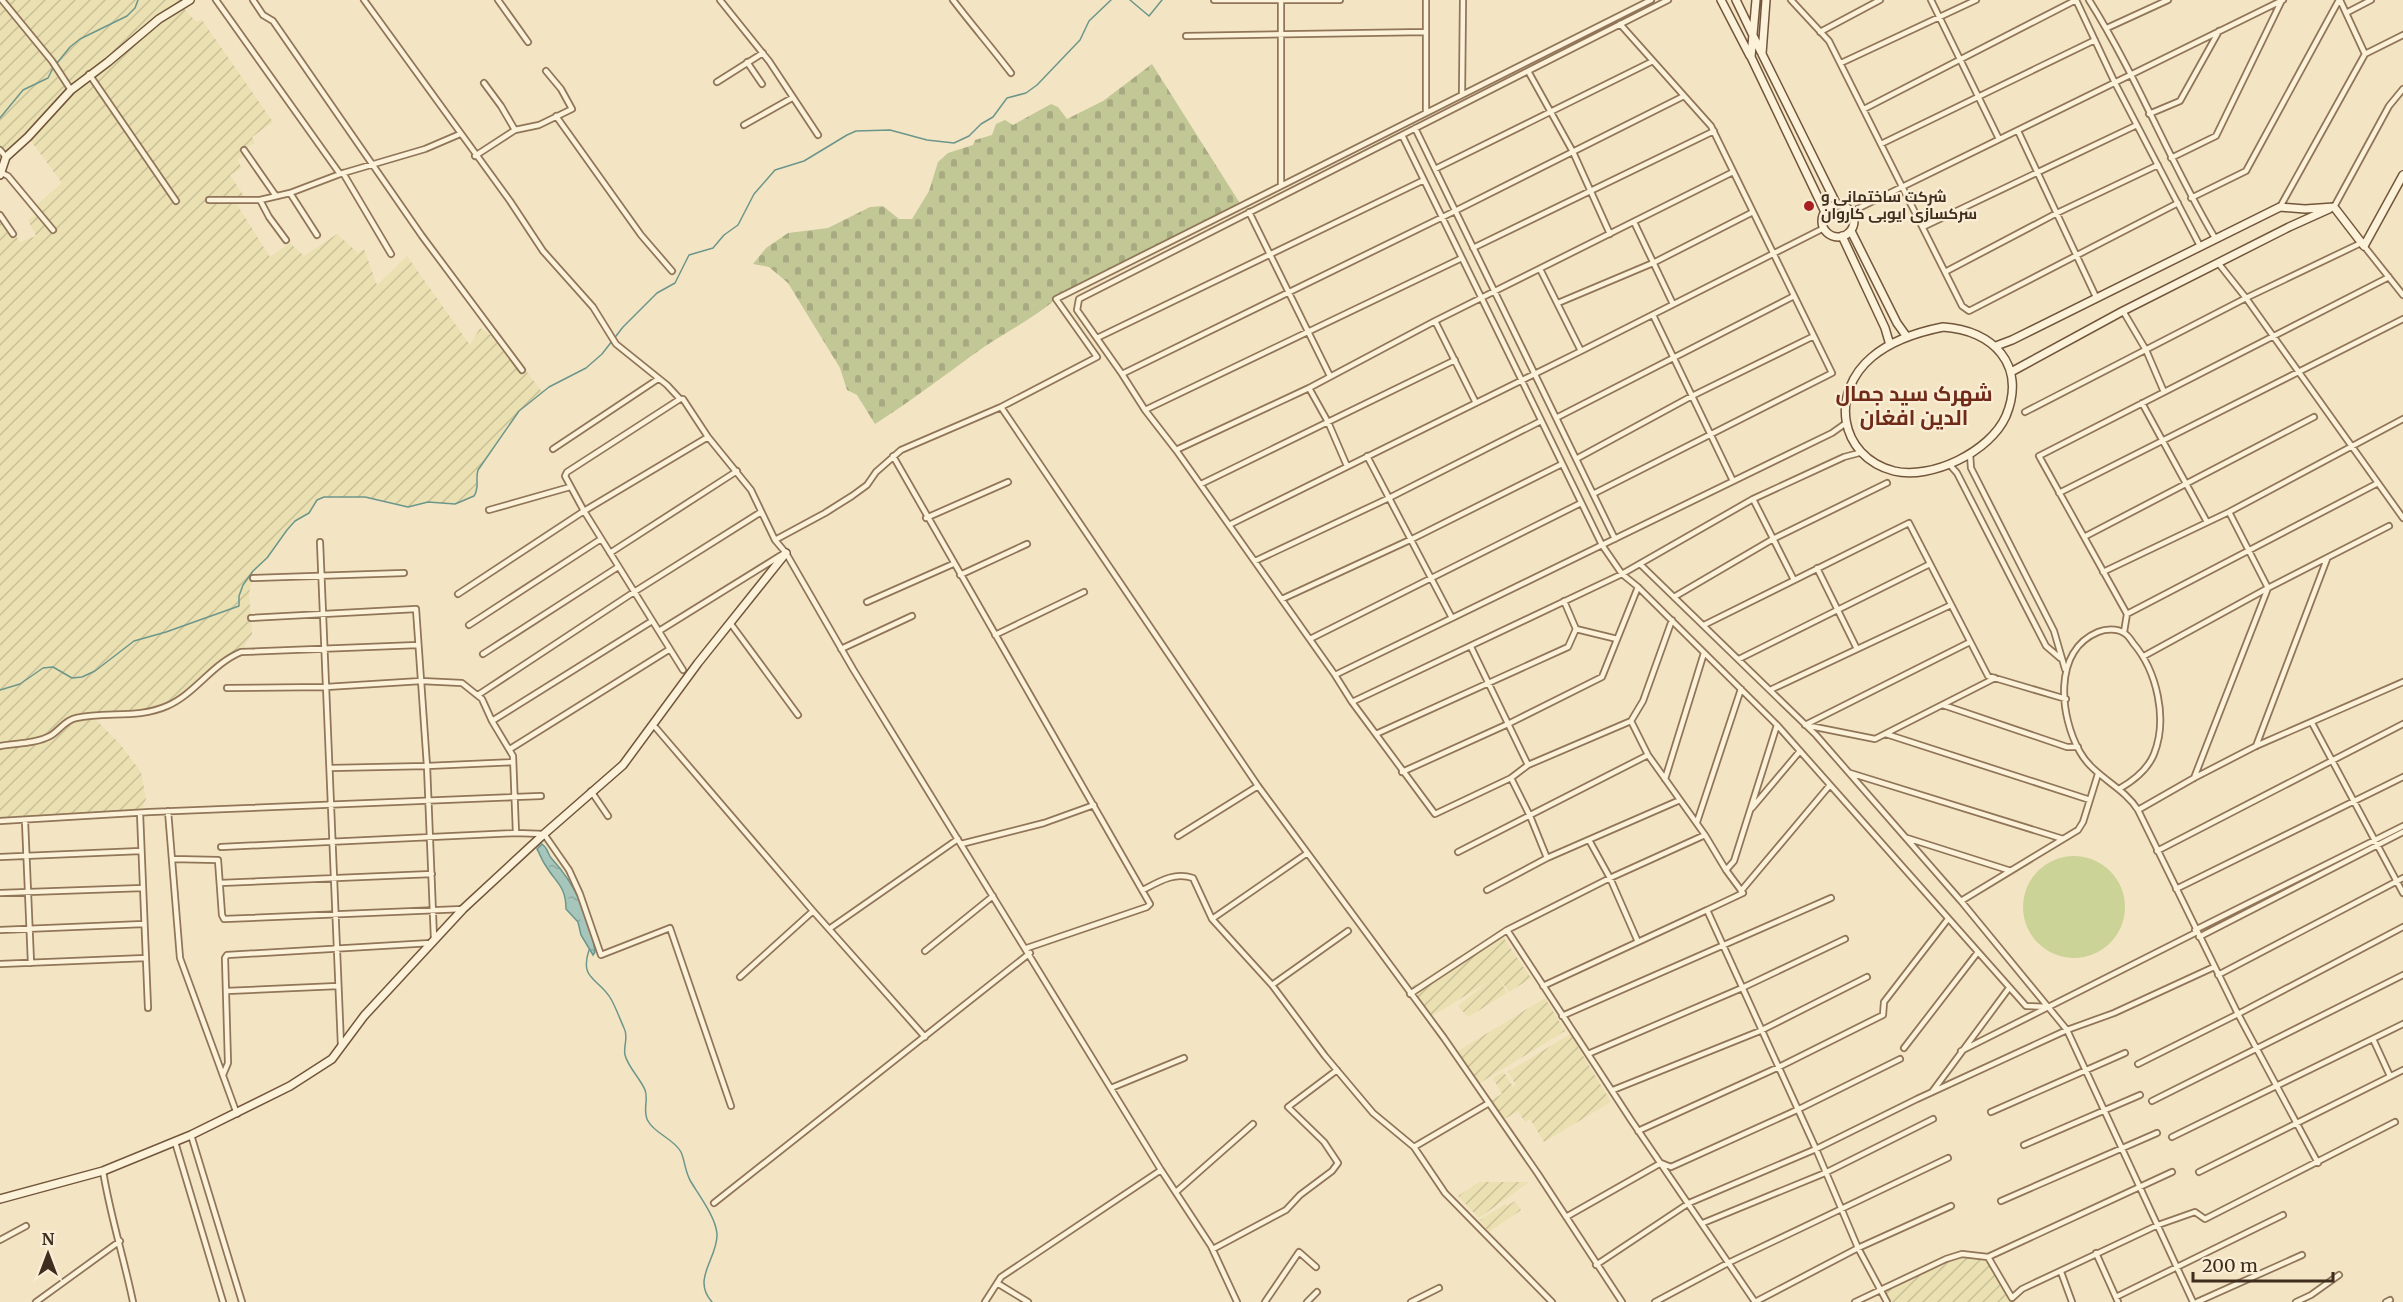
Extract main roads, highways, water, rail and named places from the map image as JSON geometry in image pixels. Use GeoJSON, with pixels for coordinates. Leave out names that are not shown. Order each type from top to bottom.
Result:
{"type":"FeatureCollection","features":[{"type":"Feature","properties":{"kind":"water"},"geometry":{"type":"Polygon","coordinates":[[[542,844],[568,879],[581,902],[593,939],[595,952],[593,955],[581,935],[578,922],[566,909],[566,901],[560,885],[537,849],[542,844]]]}},
{"type":"Feature","properties":{"kind":"waterway"},"geometry":{"type":"LineString","coordinates":[[0,118],[23,90],[48,78],[70,47],[80,39],[127,16],[135,8],[138,0]]}},
{"type":"Feature","properties":{"kind":"waterway"},"geometry":{"type":"LineString","coordinates":[[0,690],[20,684],[43,668],[53,667],[72,678],[82,677],[95,671],[134,641],[239,606],[239,596],[243,585],[253,571],[267,558],[295,521],[309,513],[317,500],[324,497],[365,497],[408,507],[428,502],[455,504],[474,496],[477,490],[478,470],[519,411],[549,387],[586,368],[602,354],[623,327],[657,293],[675,283],[689,255],[713,248],[724,235],[738,225],[754,194],[775,170],[804,161],[856,131],[890,130],[927,140],[954,143],[969,136],[981,124],[993,117],[1007,98],[1026,93],[1037,85],[1080,40],[1089,21],[1111,0]]}},
{"type":"Feature","properties":{"kind":"waterway"},"geometry":{"type":"LineString","coordinates":[[1130,0],[1149,16],[1162,0]]}},
{"type":"Feature","properties":{"kind":"waterway"},"geometry":{"type":"LineString","coordinates":[[589,950],[588,973],[611,999],[625,1031],[625,1055],[645,1090],[646,1117],[655,1129],[678,1147],[689,1178],[714,1221],[717,1234],[716,1243],[704,1285],[712,1302]]}},
{"type":"Feature","properties":{"kind":"place","name":"شرکت ساختمانی و سرکسازی ایوبی کاروان"},"geometry":{"type":"Point","coordinates":[1809,206]}},
{"type":"Feature","properties":{"kind":"district","name":"شهرک سید جمال الدین افغان"},"geometry":{"type":"Point","coordinates":[1914,406]}}]}
